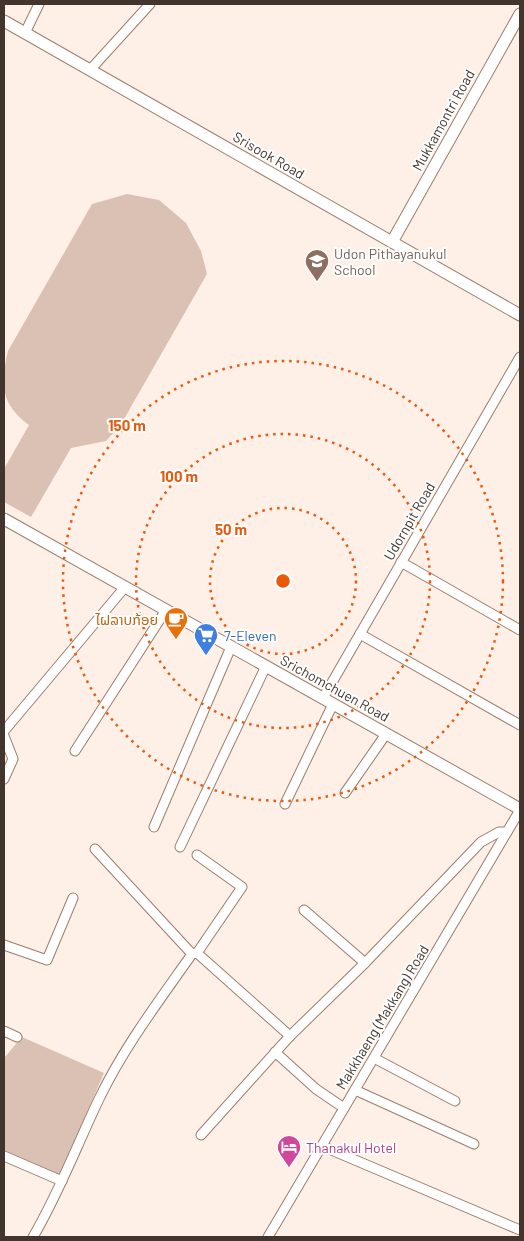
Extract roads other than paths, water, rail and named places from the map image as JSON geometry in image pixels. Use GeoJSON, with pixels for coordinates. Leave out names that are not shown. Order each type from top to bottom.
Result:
{"type":"FeatureCollection","features":[{"type":"Feature","properties":{"kind":"street"},"geometry":{"type":"LineString","coordinates":[[25,33],[40,4]]}},
{"type":"Feature","properties":{"kind":"street"},"geometry":{"type":"LineString","coordinates":[[90,70],[150,4]]}},
{"type":"Feature","properties":{"kind":"street","name":"Mukkamontri Road"},"geometry":{"type":"LineString","coordinates":[[392,242],[520,17]]}},
{"type":"Feature","properties":{"kind":"street","name":"Srisook Road"},"geometry":{"type":"LineString","coordinates":[[4,21],[520,315]]}},
{"type":"Feature","properties":{"kind":"street","name":"Udornpit Road"},"geometry":{"type":"LineString","coordinates":[[285,804],[328,701],[360,634],[520,357]]}},
{"type":"Feature","properties":{"kind":"street","name":"Srichomchuen Road"},"geometry":{"type":"LineString","coordinates":[[5,522],[125,587],[520,810]]}},
{"type":"Feature","properties":{"kind":"street"},"geometry":{"type":"LineString","coordinates":[[401,562],[520,630]]}},
{"type":"Feature","properties":{"kind":"street"},"geometry":{"type":"LineString","coordinates":[[4,731],[125,587]]}},
{"type":"Feature","properties":{"kind":"street"},"geometry":{"type":"LineString","coordinates":[[75,750],[166,610]]}},
{"type":"Feature","properties":{"kind":"street"},"geometry":{"type":"LineString","coordinates":[[360,634],[520,725]]}},
{"type":"Feature","properties":{"kind":"street"},"geometry":{"type":"LineString","coordinates":[[154,827],[231,647]]}},
{"type":"Feature","properties":{"kind":"street"},"geometry":{"type":"LineString","coordinates":[[180,847],[266,666]]}},
{"type":"Feature","properties":{"kind":"street"},"geometry":{"type":"LineString","coordinates":[[345,793],[386,734]]}},
{"type":"Feature","properties":{"kind":"street"},"geometry":{"type":"LineString","coordinates":[[4,736],[13,759],[4,779]]}},
{"type":"Feature","properties":{"kind":"street","name":"Makkhaeng (Makkang) Road"},"geometry":{"type":"LineString","coordinates":[[268,1237],[520,810]]}},
{"type":"Feature","properties":{"kind":"street"},"geometry":{"type":"LineString","coordinates":[[201,1136],[290,1036],[365,963],[481,842],[499,832],[507,832]]}},
{"type":"Feature","properties":{"kind":"street"},"geometry":{"type":"LineString","coordinates":[[95,848],[195,954],[290,1036]]}},
{"type":"Feature","properties":{"kind":"street"},"geometry":{"type":"LineString","coordinates":[[33,1237],[62,1181],[100,1097],[134,1038],[242,887],[198,855]]}},
{"type":"Feature","properties":{"kind":"street"},"geometry":{"type":"LineString","coordinates":[[4,945],[47,960],[73,898]]}},
{"type":"Feature","properties":{"kind":"street"},"geometry":{"type":"LineString","coordinates":[[304,910],[365,963]]}},
{"type":"Feature","properties":{"kind":"street"},"geometry":{"type":"LineString","coordinates":[[4,1031],[17,1037]]}},
{"type":"Feature","properties":{"kind":"street"},"geometry":{"type":"LineString","coordinates":[[275,1052],[316,1089],[344,1108]]}},
{"type":"Feature","properties":{"kind":"street"},"geometry":{"type":"LineString","coordinates":[[374,1058],[455,1101]]}},
{"type":"Feature","properties":{"kind":"street"},"geometry":{"type":"LineString","coordinates":[[355,1090],[474,1144]]}},
{"type":"Feature","properties":{"kind":"street"},"geometry":{"type":"LineString","coordinates":[[322,1146],[520,1230]]}},
{"type":"Feature","properties":{"kind":"street"},"geometry":{"type":"LineString","coordinates":[[4,1156],[62,1181]]}},
{"type":"Feature","properties":{"kind":"place","name":"Udon Pithayanukul School"},"geometry":{"type":"Point","coordinates":[317,282]}},
{"type":"Feature","properties":{"kind":"place","name":"ໄຝລາບກ້ອຍ"},"geometry":{"type":"Point","coordinates":[176,640]}},
{"type":"Feature","properties":{"kind":"place","name":"7-Eleven"},"geometry":{"type":"Point","coordinates":[206,656]}},
{"type":"Feature","properties":{"kind":"place","name":"Thanakul Hotel"},"geometry":{"type":"Point","coordinates":[289,1168]}}]}
